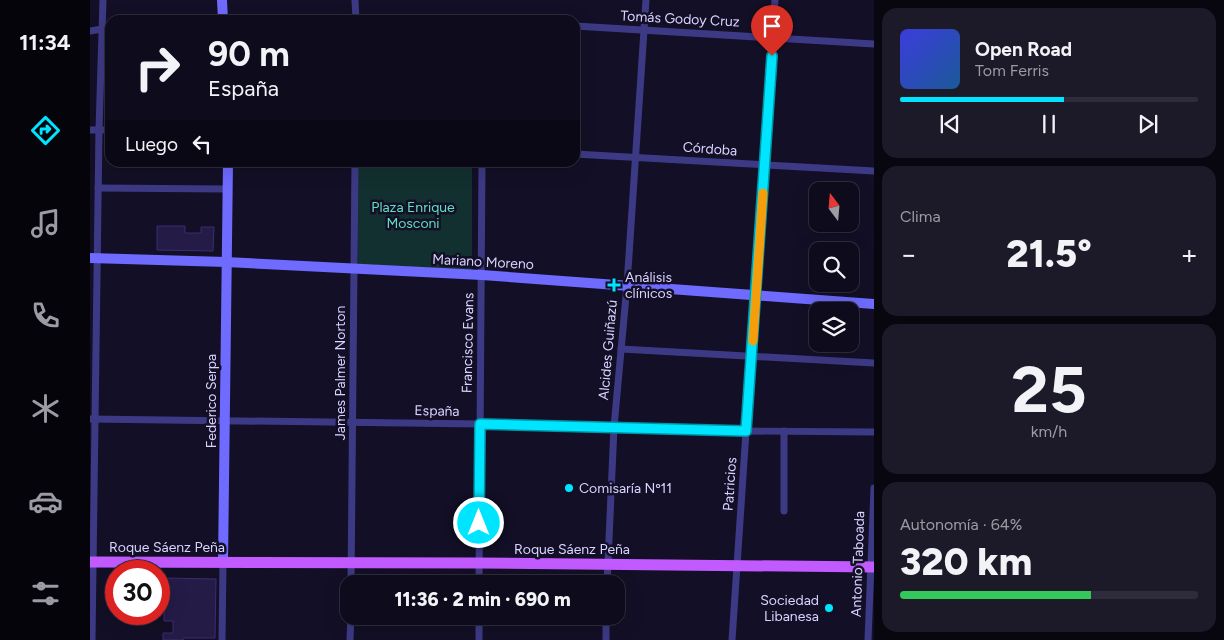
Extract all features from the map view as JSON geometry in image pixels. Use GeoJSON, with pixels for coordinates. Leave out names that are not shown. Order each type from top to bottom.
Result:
{"type":"FeatureCollection","features":[{"type":"Feature","properties":{"kind":"main road","name":"Roque Sáenz Peña"},"geometry":{"type":"LineString","coordinates":[[91,562],[872,567]]}},
{"type":"Feature","properties":{"kind":"street"},"geometry":{"type":"LineString","coordinates":[[92,640],[94,258],[98,188],[103,0]]}},
{"type":"Feature","properties":{"kind":"street"},"geometry":{"type":"LineString","coordinates":[[222,0],[223,15]]}},
{"type":"Feature","properties":{"kind":"street"},"geometry":{"type":"LineString","coordinates":[[355,0],[356,15]]}},
{"type":"Feature","properties":{"kind":"street","name":"Alcides Guiñazú"},"geometry":{"type":"LineString","coordinates":[[607,575],[614,427],[627,285],[646,0]]}},
{"type":"Feature","properties":{"kind":"street","name":"Patricios"},"geometry":{"type":"LineString","coordinates":[[732,640],[775,0]]}},
{"type":"Feature","properties":{"kind":"street","name":"Tomás Godoy Cruz"},"geometry":{"type":"LineString","coordinates":[[580,26],[874,44]]}},
{"type":"Feature","properties":{"kind":"street"},"geometry":{"type":"LineString","coordinates":[[90,31],[102,29]]}},
{"type":"Feature","properties":{"kind":"street"},"geometry":{"type":"LineString","coordinates":[[90,130],[105,130]]}},
{"type":"Feature","properties":{"kind":"street","name":"Córdoba"},"geometry":{"type":"LineString","coordinates":[[580,154],[874,171]]}},
{"type":"Feature","properties":{"kind":"street","name":"Federico Serpa"},"geometry":{"type":"LineString","coordinates":[[222,640],[228,167]]}},
{"type":"Feature","properties":{"kind":"street","name":"James Palmer Norton"},"geometry":{"type":"LineString","coordinates":[[351,575],[355,167]]}},
{"type":"Feature","properties":{"kind":"street","name":"Francisco Evans"},"geometry":{"type":"LineString","coordinates":[[479,575],[482,167]]}},
{"type":"Feature","properties":{"kind":"street"},"geometry":{"type":"LineString","coordinates":[[98,188],[227,189]]}},
{"type":"Feature","properties":{"kind":"street","name":"Mariano Moreno"},"geometry":{"type":"LineString","coordinates":[[94,258],[226,262],[482,275],[874,304]]}},
{"type":"Feature","properties":{"kind":"street"},"geometry":{"type":"LineString","coordinates":[[621,349],[874,363]]}},
{"type":"Feature","properties":{"kind":"street","name":"España"},"geometry":{"type":"LineString","coordinates":[[92,420],[480,424],[746,431],[874,432]]}},
{"type":"Feature","properties":{"kind":"street"},"geometry":{"type":"LineString","coordinates":[[784,431],[784,510]]}},
{"type":"Feature","properties":{"kind":"street","name":"Antonio Taboada"},"geometry":{"type":"LineString","coordinates":[[868,640],[874,488]]}},
{"type":"Feature","properties":{"kind":"street"},"geometry":{"type":"LineString","coordinates":[[350,625],[350,640]]}},
{"type":"Feature","properties":{"kind":"street"},"geometry":{"type":"LineString","coordinates":[[478,640],[479,625]]}},
{"type":"Feature","properties":{"kind":"street"},"geometry":{"type":"LineString","coordinates":[[606,625],[606,640]]}},
{"type":"Feature","properties":{"kind":"green space","name":"Plaza Enrique Mosconi"},"geometry":{"type":"Polygon","coordinates":[[[358,167],[472,167],[472,271],[358,265],[358,167]]]}},
{"type":"Feature","properties":{"kind":"building"},"geometry":{"type":"Polygon","coordinates":[[[157,226],[185,226],[185,233],[201,233],[201,227],[214,227],[213,251],[157,250],[157,226]]]}},
{"type":"Feature","properties":{"kind":"building"},"geometry":{"type":"Polygon","coordinates":[[[170,578],[216,579],[215,638],[163,640],[163,633],[173,633],[173,621],[170,621],[170,578]]]}},
{"type":"Feature","properties":{"kind":"slow traffic"},"geometry":{"type":"LineString","coordinates":[[753,341],[763,193]]}},
{"type":"Feature","properties":{"kind":"place","name":"Análisis clínicos"},"geometry":{"type":"Point","coordinates":[614,285]}},
{"type":"Feature","properties":{"kind":"place","name":"Comisaría Nº11"},"geometry":{"type":"Point","coordinates":[569,488]}},
{"type":"Feature","properties":{"kind":"place","name":"Sociedad Libanesa"},"geometry":{"type":"Point","coordinates":[829,608]}},
{"type":"Feature","properties":{"kind":"route"},"geometry":{"type":"LineString","coordinates":[[479,523],[480,424],[746,431],[772,56]]}}]}
